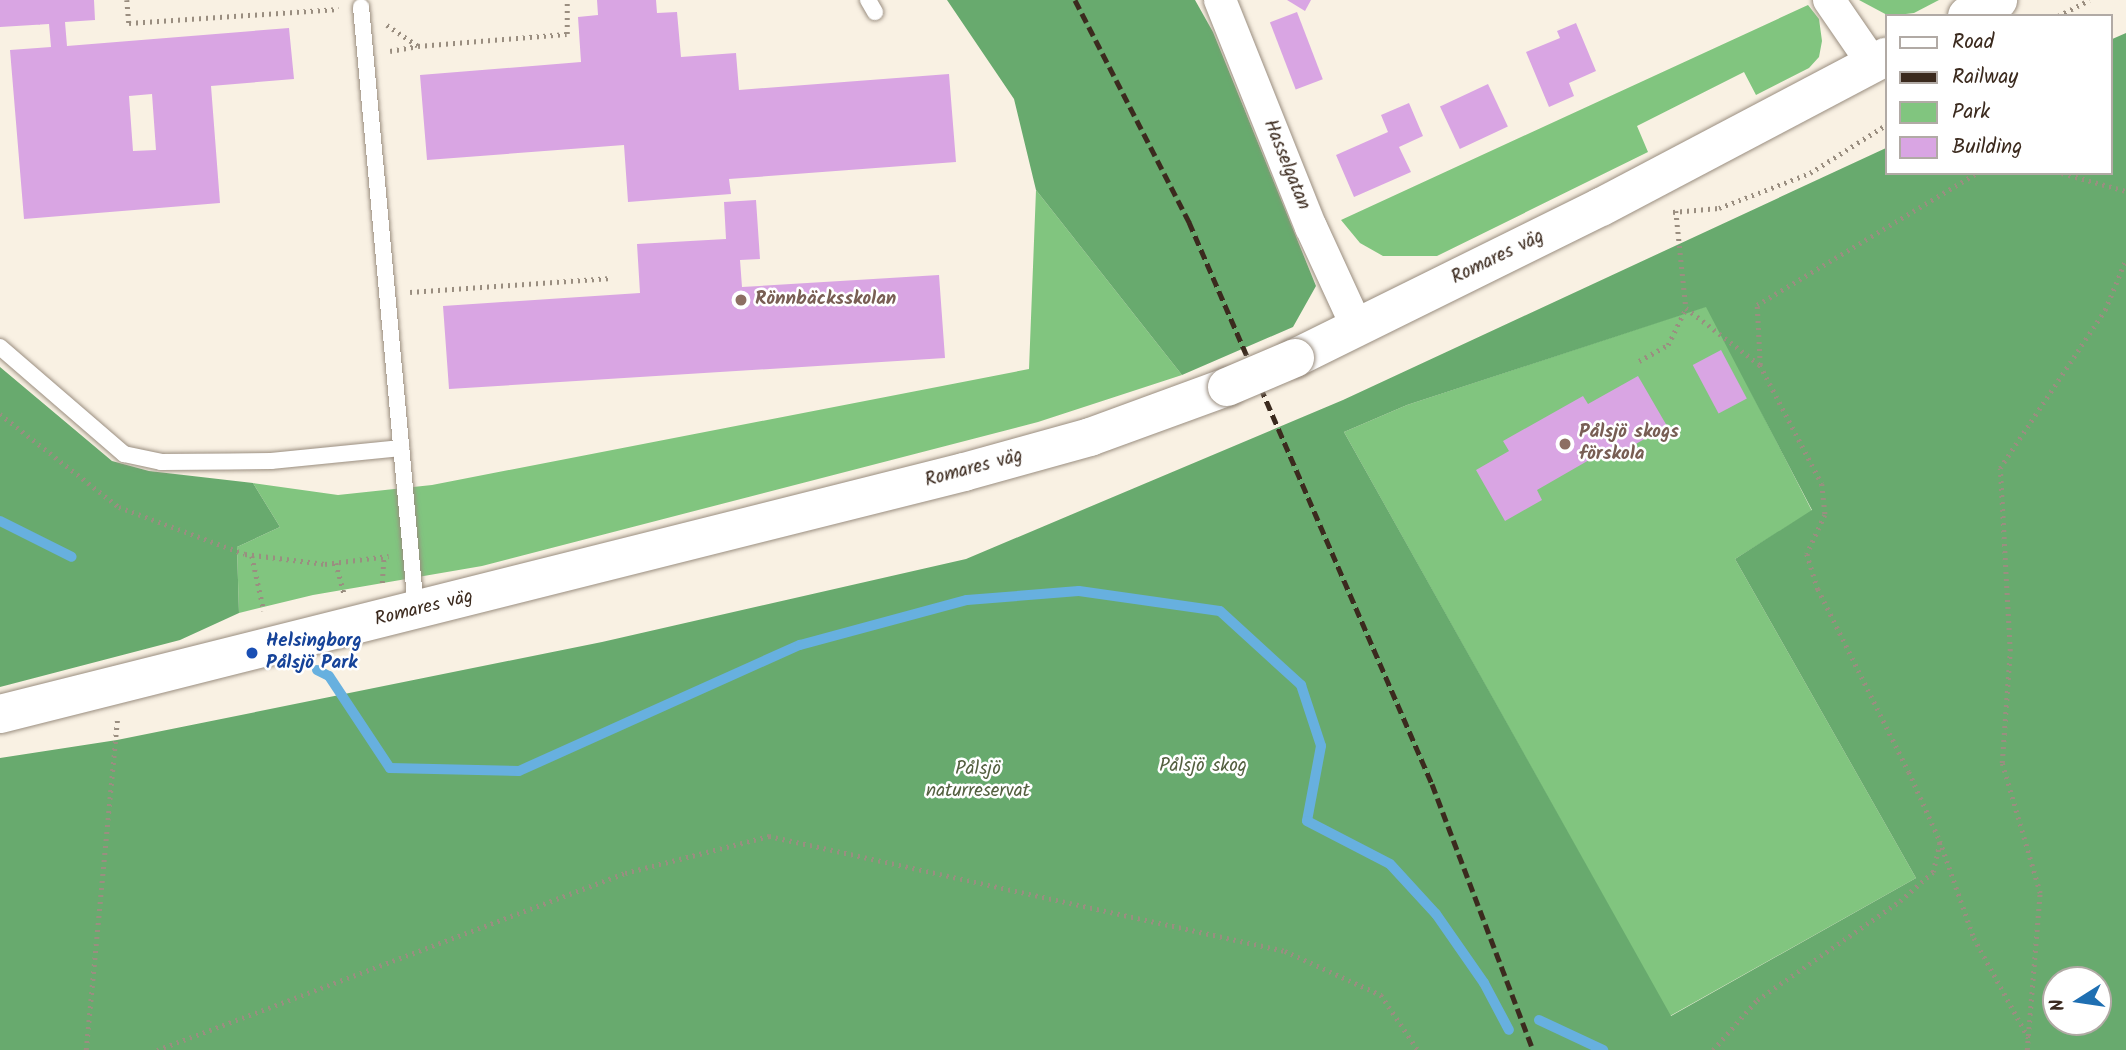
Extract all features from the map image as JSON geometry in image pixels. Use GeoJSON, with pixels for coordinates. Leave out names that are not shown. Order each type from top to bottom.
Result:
{"type":"FeatureCollection","features":[{"type":"Feature","properties":{"kind":"street","name":"Hasselgatan"},"geometry":{"type":"LineString","coordinates":[[1220,0],[1311,227],[1357,327]]}},
{"type":"Feature","properties":{"kind":"street"},"geometry":{"type":"LineString","coordinates":[[1829,0],[1880,60]]}},
{"type":"Feature","properties":{"kind":"street"},"geometry":{"type":"LineString","coordinates":[[1971,14],[1998,0]]}},
{"type":"Feature","properties":{"kind":"street","name":"Romares väg"},"geometry":{"type":"LineString","coordinates":[[0,714],[416,612],[976,469],[1090,437],[1227,387],[1295,358],[1601,207],[1880,60]]}},
{"type":"Feature","properties":{"kind":"lane"},"geometry":{"type":"LineString","coordinates":[[361,7],[416,612]]}},
{"type":"Feature","properties":{"kind":"lane"},"geometry":{"type":"LineString","coordinates":[[0,347],[124,454],[161,462],[271,461],[401,448]]}},
{"type":"Feature","properties":{"kind":"path"},"geometry":{"type":"LineString","coordinates":[[127,0],[129,23],[361,7],[418,46],[566,34],[567,0]]}},
{"type":"Feature","properties":{"kind":"path"},"geometry":{"type":"LineString","coordinates":[[2062,14],[2090,0]]}},
{"type":"Feature","properties":{"kind":"path"},"geometry":{"type":"LineString","coordinates":[[1974,175],[1757,305],[1760,365],[1822,484],[1825,516],[1807,554],[1818,589],[1940,841],[1974,938],[2029,1040]]}},
{"type":"Feature","properties":{"kind":"path"},"geometry":{"type":"LineString","coordinates":[[2069,175],[2126,191]]}},
{"type":"Feature","properties":{"kind":"path"},"geometry":{"type":"LineString","coordinates":[[1639,361],[1668,345],[1686,308],[1676,211]]}},
{"type":"Feature","properties":{"kind":"path"},"geometry":{"type":"LineString","coordinates":[[2027,1050],[2040,893],[2002,763],[2010,651],[2000,468],[2105,310],[2126,259]]}},
{"type":"Feature","properties":{"kind":"path"},"geometry":{"type":"LineString","coordinates":[[409,292],[612,278]]}},
{"type":"Feature","properties":{"kind":"path"},"geometry":{"type":"LineString","coordinates":[[1686,308],[1760,365]]}},
{"type":"Feature","properties":{"kind":"path"},"geometry":{"type":"LineString","coordinates":[[0,414],[118,507],[252,556],[325,564],[411,552]]}},
{"type":"Feature","properties":{"kind":"path"},"geometry":{"type":"LineString","coordinates":[[252,556],[267,622]]}},
{"type":"Feature","properties":{"kind":"path"},"geometry":{"type":"LineString","coordinates":[[86,1050],[117,719]]}},
{"type":"Feature","properties":{"kind":"path"},"geometry":{"type":"LineString","coordinates":[[157,1050],[625,873],[769,836],[1285,951],[1381,995],[1418,1050]]}},
{"type":"Feature","properties":{"kind":"path"},"geometry":{"type":"LineString","coordinates":[[1713,1050],[1757,1000],[1900,901],[1933,872],[1940,841]]}},
{"type":"Feature","properties":{"kind":"green space"},"geometry":{"type":"Polygon","coordinates":[[[947,0],[1195,0],[1213,32],[1316,286],[1293,327],[1182,375],[1036,190],[1014,99],[947,0]]]}},
{"type":"Feature","properties":{"kind":"green space"},"geometry":{"type":"Polygon","coordinates":[[[1859,0],[1939,0],[1914,13],[1885,14],[1859,0]]]}},
{"type":"Feature","properties":{"kind":"green space"},"geometry":{"type":"Polygon","coordinates":[[[1808,5],[1819,19],[1822,41],[1819,57],[1809,68],[1756,95],[1744,72],[1637,126],[1648,152],[1437,256],[1383,256],[1360,243],[1341,220],[1808,5]]]}},
{"type":"Feature","properties":{"kind":"green space","name":"Pålsjö skog"},"geometry":{"type":"Polygon","coordinates":[[[2126,33],[2126,1050],[0,1050],[0,758],[117,740],[602,642],[966,559],[1343,400],[1884,149],[1884,175],[2112,175],[2112,39],[2126,33]],[[1706,307],[1407,405],[1344,432],[1671,1016],[1916,878],[1735,559],[1812,510],[1706,307]]]}},
{"type":"Feature","properties":{"kind":"green space"},"geometry":{"type":"Polygon","coordinates":[[[1036,190],[1182,375],[1038,422],[482,566],[313,595],[239,613],[237,547],[280,527],[253,483],[338,495],[432,485],[1029,369],[1036,190]]]}},
{"type":"Feature","properties":{"kind":"green space"},"geometry":{"type":"Polygon","coordinates":[[[1707,306],[1812,511],[1735,559],[1916,878],[1670,1016],[1344,432],[1407,405],[1707,306]]]}},
{"type":"Feature","properties":{"kind":"green space"},"geometry":{"type":"Polygon","coordinates":[[[0,367],[112,461],[149,471],[253,483],[280,527],[237,547],[239,613],[180,640],[0,687],[0,367]]]}},
{"type":"Feature","properties":{"kind":"building"},"geometry":{"type":"Polygon","coordinates":[[[0,0],[94,0],[95,20],[65,22],[67,46],[289,28],[294,79],[211,86],[220,203],[24,219],[10,50],[51,47],[49,24],[0,27],[0,0]],[[152,94],[129,96],[133,151],[156,150],[152,94]]]}},
{"type":"Feature","properties":{"kind":"building"},"geometry":{"type":"Polygon","coordinates":[[[597,0],[656,0],[657,13],[677,12],[681,57],[736,53],[739,90],[949,74],[956,162],[729,179],[731,194],[628,202],[624,145],[427,160],[420,75],[581,62],[578,17],[598,15],[597,0]]]}},
{"type":"Feature","properties":{"kind":"building"},"geometry":{"type":"Polygon","coordinates":[[[1287,0],[1311,0],[1305,11],[1287,0]]]}},
{"type":"Feature","properties":{"kind":"building"},"geometry":{"type":"Polygon","coordinates":[[[1297,12],[1323,79],[1296,90],[1270,22],[1297,12]]]}},
{"type":"Feature","properties":{"kind":"building"},"geometry":{"type":"Polygon","coordinates":[[[1576,23],[1596,71],[1569,83],[1574,96],[1549,107],[1526,52],[1560,38],[1557,31],[1576,23]]]}},
{"type":"Feature","properties":{"kind":"building"},"geometry":{"type":"Polygon","coordinates":[[[1488,84],[1508,127],[1460,149],[1440,106],[1488,84]]]}},
{"type":"Feature","properties":{"kind":"building"},"geometry":{"type":"Polygon","coordinates":[[[1409,103],[1423,136],[1399,147],[1411,172],[1354,197],[1336,155],[1388,132],[1381,115],[1409,103]]]}},
{"type":"Feature","properties":{"kind":"building","name":"Rönnbäcksskolan"},"geometry":{"type":"Polygon","coordinates":[[[756,200],[760,259],[740,260],[742,287],[939,275],[945,358],[449,389],[443,306],[640,293],[637,244],[726,239],[724,202],[756,200]]]}},
{"type":"Feature","properties":{"kind":"building"},"geometry":{"type":"Polygon","coordinates":[[[1721,350],[1747,399],[1719,414],[1693,365],[1721,350]]]}},
{"type":"Feature","properties":{"kind":"building"},"geometry":{"type":"Polygon","coordinates":[[[1638,376],[1667,426],[1615,456],[1610,448],[1537,490],[1542,500],[1505,521],[1476,470],[1509,451],[1503,441],[1583,396],[1588,404],[1638,376]]]}},
{"type":"Feature","properties":{"kind":"waterway"},"geometry":{"type":"LineString","coordinates":[[0,521],[72,557]]}},
{"type":"Feature","properties":{"kind":"waterway"},"geometry":{"type":"LineString","coordinates":[[317,670],[329,676],[390,768],[519,771],[800,645],[967,600],[1079,591],[1220,611],[1301,685],[1321,746],[1307,821],[1390,864],[1436,914],[1484,983],[1509,1030]]}},
{"type":"Feature","properties":{"kind":"waterway"},"geometry":{"type":"LineString","coordinates":[[1539,1020],[1603,1050]]}},
{"type":"Feature","properties":{"kind":"railway"},"geometry":{"type":"LineString","coordinates":[[1075,0],[1189,222],[1432,784],[1533,1050]]}},
{"type":"Feature","properties":{"kind":"place","name":"Rönnbäcksskolan"},"geometry":{"type":"Point","coordinates":[741,300]}},
{"type":"Feature","properties":{"kind":"place","name":"Pålsjö skogs förskola"},"geometry":{"type":"Point","coordinates":[1565,444]}},
{"type":"Feature","properties":{"kind":"place","name":"Helsingborg Pålsjö Park"},"geometry":{"type":"Point","coordinates":[252,653]}},
{"type":"Feature","properties":{"kind":"park label","name":"Pålsjö naturreservat"},"geometry":{"type":"Point","coordinates":[978,781]}}]}
